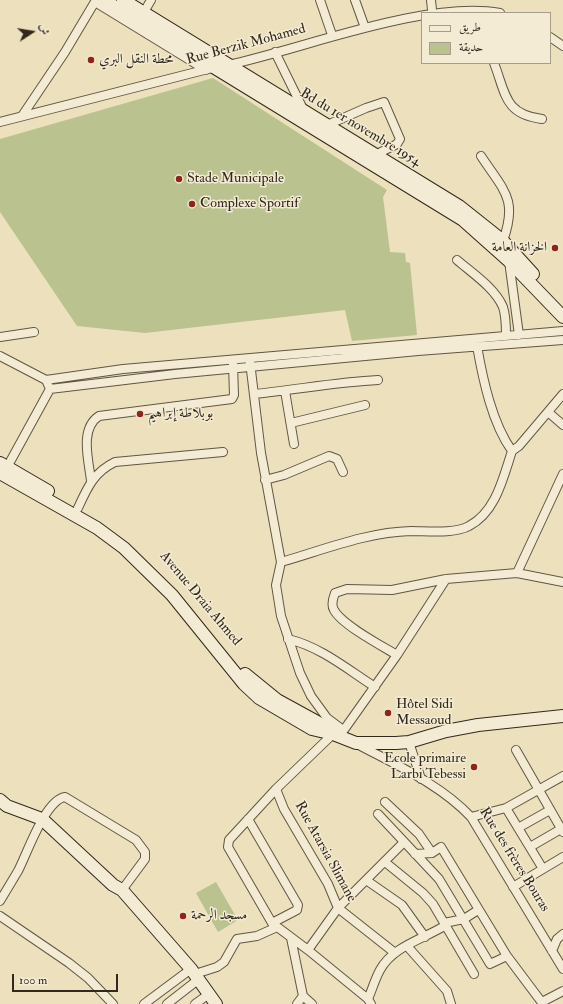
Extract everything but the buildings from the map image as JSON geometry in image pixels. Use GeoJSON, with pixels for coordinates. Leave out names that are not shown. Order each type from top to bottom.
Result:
{"type":"FeatureCollection","features":[{"type":"Feature","properties":{"kind":"street","name":"Bd du 1er novembre 1954"},"geometry":{"type":"LineString","coordinates":[[122,0],[144,12],[306,113],[370,158],[459,206],[505,244],[563,305]]}},
{"type":"Feature","properties":{"kind":"street"},"geometry":{"type":"LineString","coordinates":[[144,12],[151,0]]}},
{"type":"Feature","properties":{"kind":"street"},"geometry":{"type":"LineString","coordinates":[[320,0],[332,35]]}},
{"type":"Feature","properties":{"kind":"street"},"geometry":{"type":"LineString","coordinates":[[355,0],[364,25]]}},
{"type":"Feature","properties":{"kind":"street"},"geometry":{"type":"LineString","coordinates":[[431,0],[432,10]]}},
{"type":"Feature","properties":{"kind":"street"},"geometry":{"type":"LineString","coordinates":[[22,116],[98,1],[210,69],[370,158],[463,220],[509,261],[563,317]]}},
{"type":"Feature","properties":{"kind":"street","name":"Rue Berzik Mohamed"},"geometry":{"type":"LineString","coordinates":[[423,12],[432,10],[486,9],[496,12]]}},
{"type":"Feature","properties":{"kind":"street","name":"Rue Berzik Mohamed"},"geometry":{"type":"LineString","coordinates":[[0,122],[229,65],[364,25],[421,12]]}},
{"type":"Feature","properties":{"kind":"street"},"geometry":{"type":"LineString","coordinates":[[551,37],[563,46]]}},
{"type":"Feature","properties":{"kind":"street"},"geometry":{"type":"LineString","coordinates":[[275,52],[306,113]]}},
{"type":"Feature","properties":{"kind":"street"},"geometry":{"type":"LineString","coordinates":[[494,64],[509,103],[523,116],[542,119]]}},
{"type":"Feature","properties":{"kind":"street"},"geometry":{"type":"LineString","coordinates":[[325,126],[366,108],[384,102],[400,139],[397,144],[370,158]]}},
{"type":"Feature","properties":{"kind":"street"},"geometry":{"type":"LineString","coordinates":[[481,156],[506,194],[509,204],[509,224],[505,244],[509,261],[519,335]]}},
{"type":"Feature","properties":{"kind":"street"},"geometry":{"type":"LineString","coordinates":[[457,260],[491,290],[500,301],[505,314],[506,335]]}},
{"type":"Feature","properties":{"kind":"street"},"geometry":{"type":"LineString","coordinates":[[0,356],[46,380],[124,369],[250,357],[563,331]]}},
{"type":"Feature","properties":{"kind":"street"},"geometry":{"type":"LineString","coordinates":[[0,337],[34,332]]}},
{"type":"Feature","properties":{"kind":"street"},"geometry":{"type":"LineString","coordinates":[[50,389],[175,374],[477,346],[563,340]]}},
{"type":"Feature","properties":{"kind":"street"},"geometry":{"type":"LineString","coordinates":[[477,346],[482,371],[493,410],[503,438],[512,451]]}},
{"type":"Feature","properties":{"kind":"street"},"geometry":{"type":"LineString","coordinates":[[250,357],[265,480],[281,562],[276,585],[276,595],[288,639],[311,696],[338,733]]}},
{"type":"Feature","properties":{"kind":"street"},"geometry":{"type":"LineString","coordinates":[[91,481],[87,431],[92,421],[99,416],[232,399],[234,395],[233,359]]}},
{"type":"Feature","properties":{"kind":"street"},"geometry":{"type":"LineString","coordinates":[[46,380],[50,389]]}},
{"type":"Feature","properties":{"kind":"street"},"geometry":{"type":"LineString","coordinates":[[254,394],[285,391],[341,382],[378,380]]}},
{"type":"Feature","properties":{"kind":"street"},"geometry":{"type":"LineString","coordinates":[[2,471],[50,389]]}},
{"type":"Feature","properties":{"kind":"street"},"geometry":{"type":"LineString","coordinates":[[285,391],[294,444]]}},
{"type":"Feature","properties":{"kind":"street"},"geometry":{"type":"LineString","coordinates":[[281,562],[385,533],[459,530],[469,526],[495,499],[512,451],[519,446],[563,394]]}},
{"type":"Feature","properties":{"kind":"street"},"geometry":{"type":"LineString","coordinates":[[291,423],[364,404]]}},
{"type":"Feature","properties":{"kind":"street"},"geometry":{"type":"LineString","coordinates":[[548,412],[563,425]]}},
{"type":"Feature","properties":{"kind":"street"},"geometry":{"type":"LineString","coordinates":[[78,508],[91,481],[106,466],[124,460],[223,452]]}},
{"type":"Feature","properties":{"kind":"street"},"geometry":{"type":"LineString","coordinates":[[265,480],[284,475],[329,456],[337,458],[343,472]]}},
{"type":"Feature","properties":{"kind":"street","name":"Avenue Draia Ahmed"},"geometry":{"type":"LineString","coordinates":[[2,471],[78,508],[113,530],[146,559],[170,584],[206,633]]}},
{"type":"Feature","properties":{"kind":"street","name":"Avenue Draia Ahmed"},"geometry":{"type":"LineString","coordinates":[[2,471],[109,536],[162,584],[251,680],[276,700],[338,733]]}},
{"type":"Feature","properties":{"kind":"street"},"geometry":{"type":"LineString","coordinates":[[517,573],[563,474]]}},
{"type":"Feature","properties":{"kind":"street"},"geometry":{"type":"LineString","coordinates":[[397,655],[349,625],[338,615],[332,606],[335,593],[347,589],[392,590],[446,579],[517,573],[563,582]]}},
{"type":"Feature","properties":{"kind":"street"},"geometry":{"type":"LineString","coordinates":[[446,579],[375,688],[338,733],[276,789],[229,840],[228,847],[275,925],[370,1001],[380,970],[395,953],[425,937],[445,924],[464,920],[478,910]]}},
{"type":"Feature","properties":{"kind":"street"},"geometry":{"type":"LineString","coordinates":[[288,639],[304,642],[330,656],[375,688]]}},
{"type":"Feature","properties":{"kind":"street"},"geometry":{"type":"LineString","coordinates":[[356,743],[409,742],[446,731],[478,725],[563,716]]}},
{"type":"Feature","properties":{"kind":"street","name":"Rue des frères Bouras"},"geometry":{"type":"LineString","coordinates":[[338,733],[421,779],[460,805],[471,817],[563,968]]}},
{"type":"Feature","properties":{"kind":"street"},"geometry":{"type":"LineString","coordinates":[[409,742],[421,779]]}},
{"type":"Feature","properties":{"kind":"street"},"geometry":{"type":"LineString","coordinates":[[516,750],[562,831],[530,847]]}},
{"type":"Feature","properties":{"kind":"street"},"geometry":{"type":"LineString","coordinates":[[471,817],[506,808],[563,776]]}},
{"type":"Feature","properties":{"kind":"street","name":"Rue Atarsia Slimane"},"geometry":{"type":"LineString","coordinates":[[276,789],[284,809],[328,884],[338,908],[395,953]]}},
{"type":"Feature","properties":{"kind":"street"},"geometry":{"type":"LineString","coordinates":[[0,901],[18,870],[42,819],[60,799],[65,797],[136,840],[145,852],[145,859],[122,890]]}},
{"type":"Feature","properties":{"kind":"street"},"geometry":{"type":"LineString","coordinates":[[0,800],[8,806],[42,819],[113,885],[122,890],[195,974],[212,999],[195,1004]]}},
{"type":"Feature","properties":{"kind":"street"},"geometry":{"type":"LineString","coordinates":[[385,802],[419,834],[432,853]]}},
{"type":"Feature","properties":{"kind":"street"},"geometry":{"type":"LineString","coordinates":[[506,808],[543,869]]}},
{"type":"Feature","properties":{"kind":"street"},"geometry":{"type":"LineString","coordinates":[[518,828],[550,810]]}},
{"type":"Feature","properties":{"kind":"street"},"geometry":{"type":"LineString","coordinates":[[378,814],[439,879],[490,964],[508,957]]}},
{"type":"Feature","properties":{"kind":"street"},"geometry":{"type":"LineString","coordinates":[[144,1004],[195,974],[217,967],[224,962],[237,939],[257,936],[297,910],[298,905],[248,820]]}},
{"type":"Feature","properties":{"kind":"street"},"geometry":{"type":"LineString","coordinates":[[308,950],[338,908],[404,842]]}},
{"type":"Feature","properties":{"kind":"street"},"geometry":{"type":"LineString","coordinates":[[415,854],[432,853],[441,847],[508,957],[542,1003],[563,991]]}},
{"type":"Feature","properties":{"kind":"street"},"geometry":{"type":"LineString","coordinates":[[513,887],[563,857]]}},
{"type":"Feature","properties":{"kind":"street"},"geometry":{"type":"LineString","coordinates":[[385,862],[423,893],[433,904],[474,974]]}},
{"type":"Feature","properties":{"kind":"street"},"geometry":{"type":"LineString","coordinates":[[366,880],[402,905],[425,937]]}},
{"type":"Feature","properties":{"kind":"street"},"geometry":{"type":"LineString","coordinates":[[0,916],[75,968],[114,1004]]}},
{"type":"Feature","properties":{"kind":"street"},"geometry":{"type":"LineString","coordinates":[[552,951],[557,939],[563,934]]}},
{"type":"Feature","properties":{"kind":"street"},"geometry":{"type":"LineString","coordinates":[[291,938],[303,996],[312,1004]]}},
{"type":"Feature","properties":{"kind":"street"},"geometry":{"type":"LineString","coordinates":[[407,946],[447,991],[451,1004]]}},
{"type":"Feature","properties":{"kind":"street"},"geometry":{"type":"LineString","coordinates":[[167,1004],[195,974]]}},
{"type":"Feature","properties":{"kind":"street"},"geometry":{"type":"LineString","coordinates":[[297,1004],[303,996]]}},
{"type":"Feature","properties":{"kind":"green space","name":"Complexe Sportif"},"geometry":{"type":"Polygon","coordinates":[[[213,78],[387,190],[383,197],[390,252],[405,253],[406,262],[410,263],[417,335],[352,341],[345,310],[145,333],[77,326],[0,212],[0,139],[213,78]]]}},
{"type":"Feature","properties":{"kind":"green space"},"geometry":{"type":"Polygon","coordinates":[[[216,882],[238,920],[218,932],[196,893],[216,882]]]}},
{"type":"Feature","properties":{"kind":"place","name":"محطة النقل البري"},"geometry":{"type":"Point","coordinates":[91,60]}},
{"type":"Feature","properties":{"kind":"place","name":"Stade Municipale"},"geometry":{"type":"Point","coordinates":[179,179]}},
{"type":"Feature","properties":{"kind":"place","name":"Complexe Sportif"},"geometry":{"type":"Point","coordinates":[192,204]}},
{"type":"Feature","properties":{"kind":"place","name":"الخزانة العامة"},"geometry":{"type":"Point","coordinates":[555,248]}},
{"type":"Feature","properties":{"kind":"place","name":"بوبلاطة إبراهيم"},"geometry":{"type":"Point","coordinates":[140,414]}},
{"type":"Feature","properties":{"kind":"place","name":"Hôtel Sidi Messaoud"},"geometry":{"type":"Point","coordinates":[388,713]}},
{"type":"Feature","properties":{"kind":"place","name":"Ecole primaire Larbi Tebessi"},"geometry":{"type":"Point","coordinates":[474,767]}},
{"type":"Feature","properties":{"kind":"place","name":"مسجد الرحمة"},"geometry":{"type":"Point","coordinates":[183,916]}}]}
